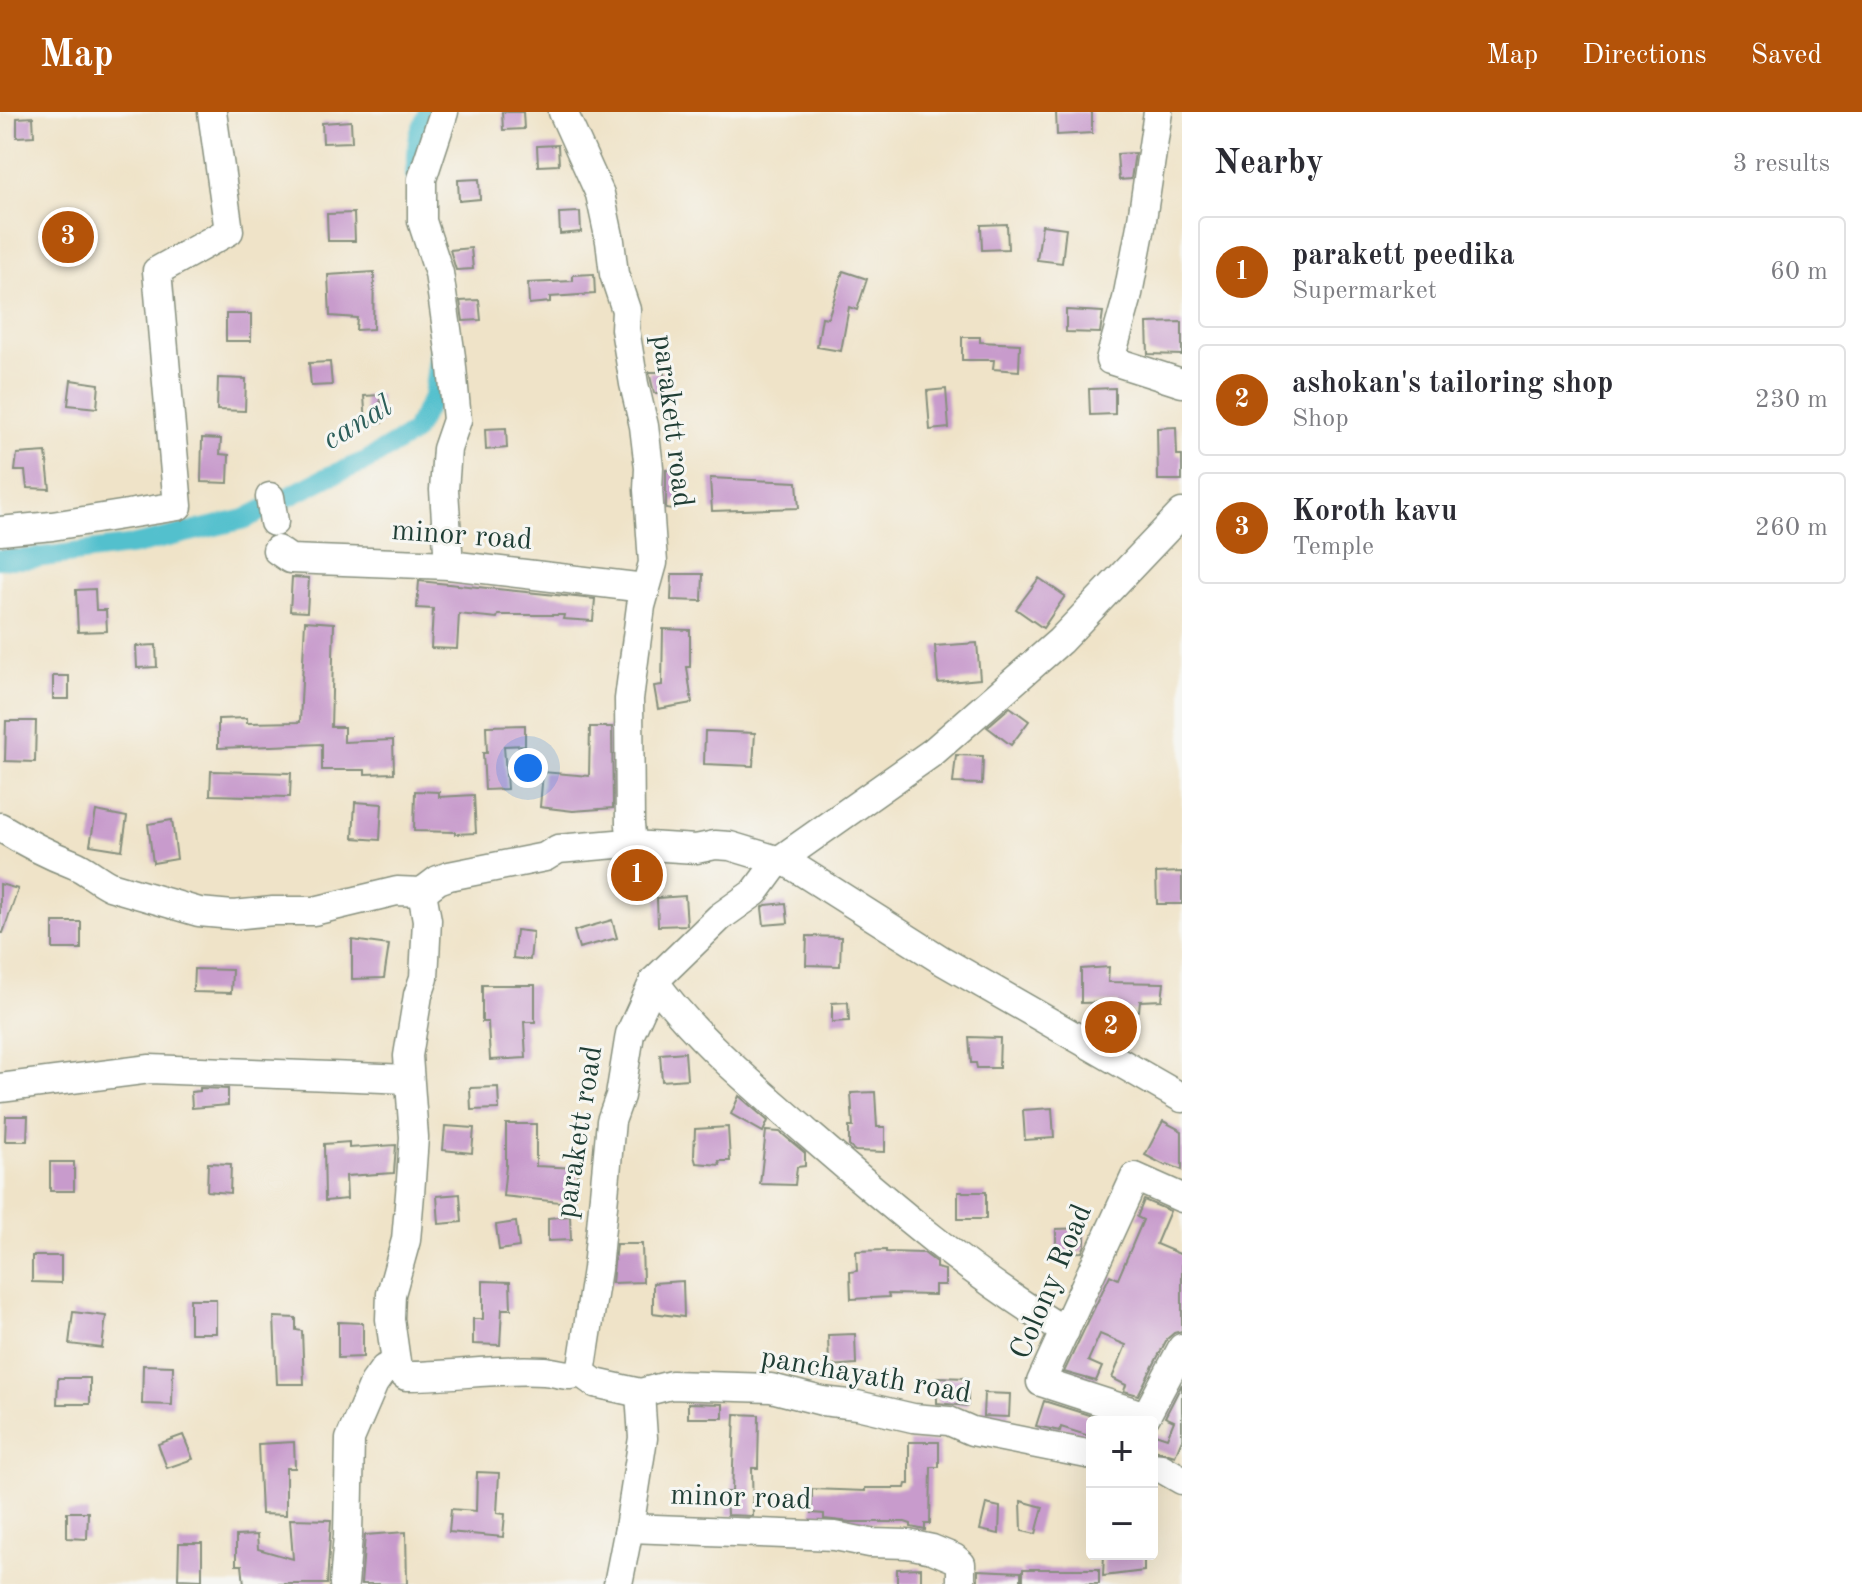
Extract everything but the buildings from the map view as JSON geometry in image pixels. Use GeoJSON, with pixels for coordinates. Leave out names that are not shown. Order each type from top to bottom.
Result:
{"type":"FeatureCollection","features":[{"type":"Feature","properties":{"kind":"street"},"geometry":{"type":"LineString","coordinates":[[0,531],[178,506],[157,271],[229,231],[212,112]]}},
{"type":"Feature","properties":{"kind":"street"},"geometry":{"type":"LineString","coordinates":[[444,112],[422,179],[422,221],[439,273],[457,420],[447,449],[444,490],[449,565]]}},
{"type":"Feature","properties":{"kind":"street","name":"parakett road"},"geometry":{"type":"LineString","coordinates":[[563,112],[600,194],[614,274],[626,310],[625,329],[649,468],[653,563],[645,588],[634,649],[629,699],[632,843]]}},
{"type":"Feature","properties":{"kind":"street"},"geometry":{"type":"LineString","coordinates":[[1158,112],[1136,255],[1110,360],[1182,383]]}},
{"type":"Feature","properties":{"kind":"street","name":"parakett road"},"geometry":{"type":"LineString","coordinates":[[581,1373],[597,1269],[611,1121],[620,1096],[630,1034],[654,981],[720,917],[755,892],[777,862],[933,752],[1060,641],[1182,513]]}},
{"type":"Feature","properties":{"kind":"street","name":"minor road"},"geometry":{"type":"LineString","coordinates":[[273,523],[290,559],[449,565],[645,588]]}},
{"type":"Feature","properties":{"kind":"street"},"geometry":{"type":"LineString","coordinates":[[0,827],[39,851],[75,864],[97,880],[153,901],[199,912],[233,915],[314,911],[397,891],[422,892],[449,876],[545,857],[558,849],[632,843],[696,849],[730,846],[790,864],[943,961],[1182,1098]]}},
{"type":"Feature","properties":{"kind":"street"},"geometry":{"type":"LineString","coordinates":[[344,1584],[350,1439],[374,1383],[384,1369],[397,1369],[390,1319],[391,1294],[406,1240],[410,1194],[414,1137],[409,1079],[411,1029],[424,978],[427,920],[422,892]]}},
{"type":"Feature","properties":{"kind":"street"},"geometry":{"type":"LineString","coordinates":[[654,981],[667,1000],[729,1062],[873,1190],[1029,1310],[1065,1331]]}},
{"type":"Feature","properties":{"kind":"street"},"geometry":{"type":"LineString","coordinates":[[0,1088],[150,1069],[409,1079]]}},
{"type":"Feature","properties":{"kind":"street","name":"Colony Road"},"geometry":{"type":"LineString","coordinates":[[1182,1198],[1135,1177],[1041,1382],[1146,1416],[1182,1348]]}},
{"type":"Feature","properties":{"kind":"street","name":"panchayath road"},"geometry":{"type":"LineString","coordinates":[[397,1369],[406,1376],[494,1371],[547,1371],[573,1376],[581,1373],[595,1383],[640,1393],[671,1385],[771,1388],[913,1418],[949,1421],[972,1431],[1086,1454]]}},
{"type":"Feature","properties":{"kind":"street","name":"minor road"},"geometry":{"type":"LineString","coordinates":[[640,1393],[643,1438],[629,1528],[814,1534],[870,1543],[915,1545],[954,1558],[961,1564],[961,1584]]}},
{"type":"Feature","properties":{"kind":"street"},"geometry":{"type":"LineString","coordinates":[[1158,1468],[1182,1480]]}},
{"type":"Feature","properties":{"kind":"street"},"geometry":{"type":"LineString","coordinates":[[618,1584],[629,1528]]}},
{"type":"Feature","properties":{"kind":"waterway"},"geometry":{"type":"LineString","coordinates":[[415,174],[419,135],[428,112]]}},
{"type":"Feature","properties":{"kind":"waterway","name":"canal"},"geometry":{"type":"LineString","coordinates":[[0,559],[27,559],[135,545],[245,519],[327,477],[366,461],[413,433],[433,397],[441,334]]}},
{"type":"Feature","properties":{"kind":"place","name":"Koroth kavu"},"geometry":{"type":"Point","coordinates":[68,237]}},
{"type":"Feature","properties":{"kind":"place","name":"parakett peedika"},"geometry":{"type":"Point","coordinates":[637,875]}},
{"type":"Feature","properties":{"kind":"place","name":"ashokan's tailoring shop"},"geometry":{"type":"Point","coordinates":[1111,1027]}}]}
